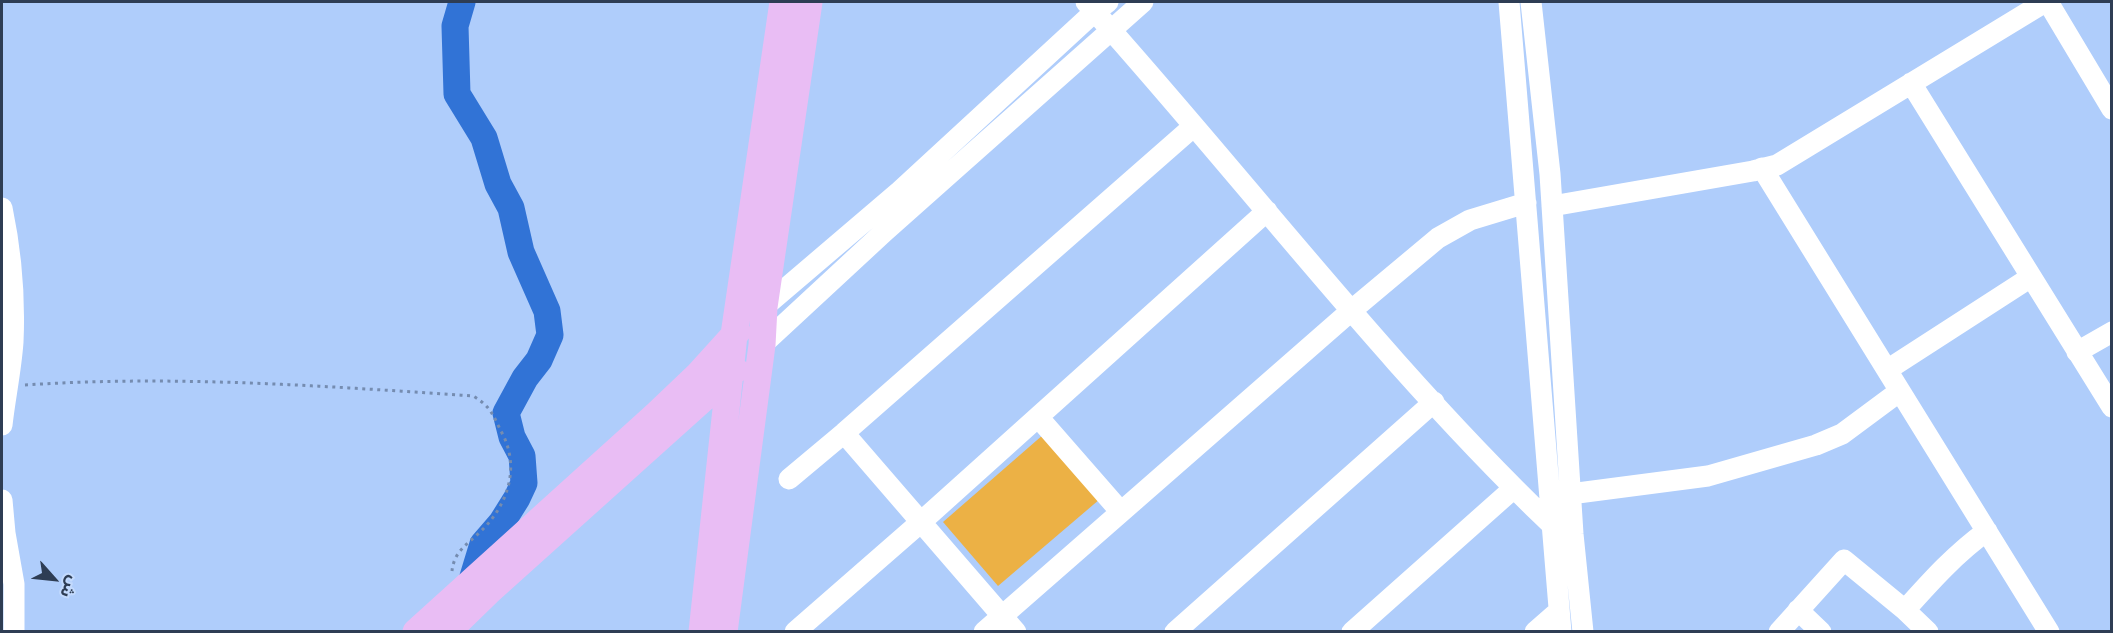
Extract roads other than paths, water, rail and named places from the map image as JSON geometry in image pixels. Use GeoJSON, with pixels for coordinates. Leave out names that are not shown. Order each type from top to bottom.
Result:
{"type":"FeatureCollection","features":[{"type":"Feature","properties":{"kind":"main road"},"geometry":{"type":"LineString","coordinates":[[702,632],[734,334],[783,2]]}},
{"type":"Feature","properties":{"kind":"main road"},"geometry":{"type":"LineString","coordinates":[[724,632],[762,345],[764,307],[809,2]]}},
{"type":"Feature","properties":{"kind":"main road"},"geometry":{"type":"LineString","coordinates":[[448,631],[469,592],[511,544],[698,375],[734,334],[764,307]]}},
{"type":"Feature","properties":{"kind":"main road"},"geometry":{"type":"LineString","coordinates":[[416,632],[469,592],[762,345]]}},
{"type":"Feature","properties":{"kind":"street"},"geometry":{"type":"LineString","coordinates":[[762,345],[884,232],[1143,2]]}},
{"type":"Feature","properties":{"kind":"street"},"geometry":{"type":"LineString","coordinates":[[1509,2],[1560,621],[1535,632]]}},
{"type":"Feature","properties":{"kind":"street"},"geometry":{"type":"LineString","coordinates":[[1531,2],[1552,206],[1570,494],[1583,632]]}},
{"type":"Feature","properties":{"kind":"street"},"geometry":{"type":"LineString","coordinates":[[1552,206],[1777,165],[2046,2],[2112,109]]}},
{"type":"Feature","properties":{"kind":"street"},"geometry":{"type":"LineString","coordinates":[[764,307],[900,190],[1097,5],[1111,29],[1352,310],[1434,402],[1514,488],[1552,525]]}},
{"type":"Feature","properties":{"kind":"street"},"geometry":{"type":"LineString","coordinates":[[1911,83],[2112,407]]}},
{"type":"Feature","properties":{"kind":"street"},"geometry":{"type":"LineString","coordinates":[[789,479],[1194,126]]}},
{"type":"Feature","properties":{"kind":"street"},"geometry":{"type":"LineString","coordinates":[[1762,168],[2049,632]]}},
{"type":"Feature","properties":{"kind":"street"},"geometry":{"type":"LineString","coordinates":[[984,632],[1009,624],[1121,512],[1438,238],[1470,220],[1526,203]]}},
{"type":"Feature","properties":{"kind":"street"},"geometry":{"type":"LineString","coordinates":[[2,208],[9,246],[13,342],[2,425]]}},
{"type":"Feature","properties":{"kind":"street"},"geometry":{"type":"LineString","coordinates":[[795,632],[1267,211]]}},
{"type":"Feature","properties":{"kind":"street"},"geometry":{"type":"LineString","coordinates":[[1887,370],[2031,277]]}},
{"type":"Feature","properties":{"kind":"street"},"geometry":{"type":"LineString","coordinates":[[2077,352],[2112,332]]}},
{"type":"Feature","properties":{"kind":"street"},"geometry":{"type":"LineString","coordinates":[[1570,494],[1708,476],[1816,445],[1842,434],[1900,391]]}},
{"type":"Feature","properties":{"kind":"street"},"geometry":{"type":"LineString","coordinates":[[1175,632],[1434,402]]}},
{"type":"Feature","properties":{"kind":"street"},"geometry":{"type":"LineString","coordinates":[[1038,417],[1121,512]]}},
{"type":"Feature","properties":{"kind":"street"},"geometry":{"type":"LineString","coordinates":[[844,433],[1009,624]]}},
{"type":"Feature","properties":{"kind":"street"},"geometry":{"type":"LineString","coordinates":[[1352,632],[1514,488]]}},
{"type":"Feature","properties":{"kind":"street"},"geometry":{"type":"LineString","coordinates":[[2,500],[5,534],[14,584],[14,632]]}},
{"type":"Feature","properties":{"kind":"street"},"geometry":{"type":"LineString","coordinates":[[1905,610],[1935,575],[1987,531]]}},
{"type":"Feature","properties":{"kind":"street"},"geometry":{"type":"LineString","coordinates":[[1779,632],[1844,560],[1928,632]]}},
{"type":"Feature","properties":{"kind":"street"},"geometry":{"type":"LineString","coordinates":[[1798,610],[1821,632]]}},
{"type":"Feature","properties":{"kind":"waterway"},"geometry":{"type":"LineString","coordinates":[[462,2],[455,26],[457,94],[484,138],[498,184],[511,208],[521,252],[547,311],[550,335],[539,360],[525,378],[506,413],[512,437],[522,456],[524,483],[502,522],[483,544],[469,590]]}}]}
